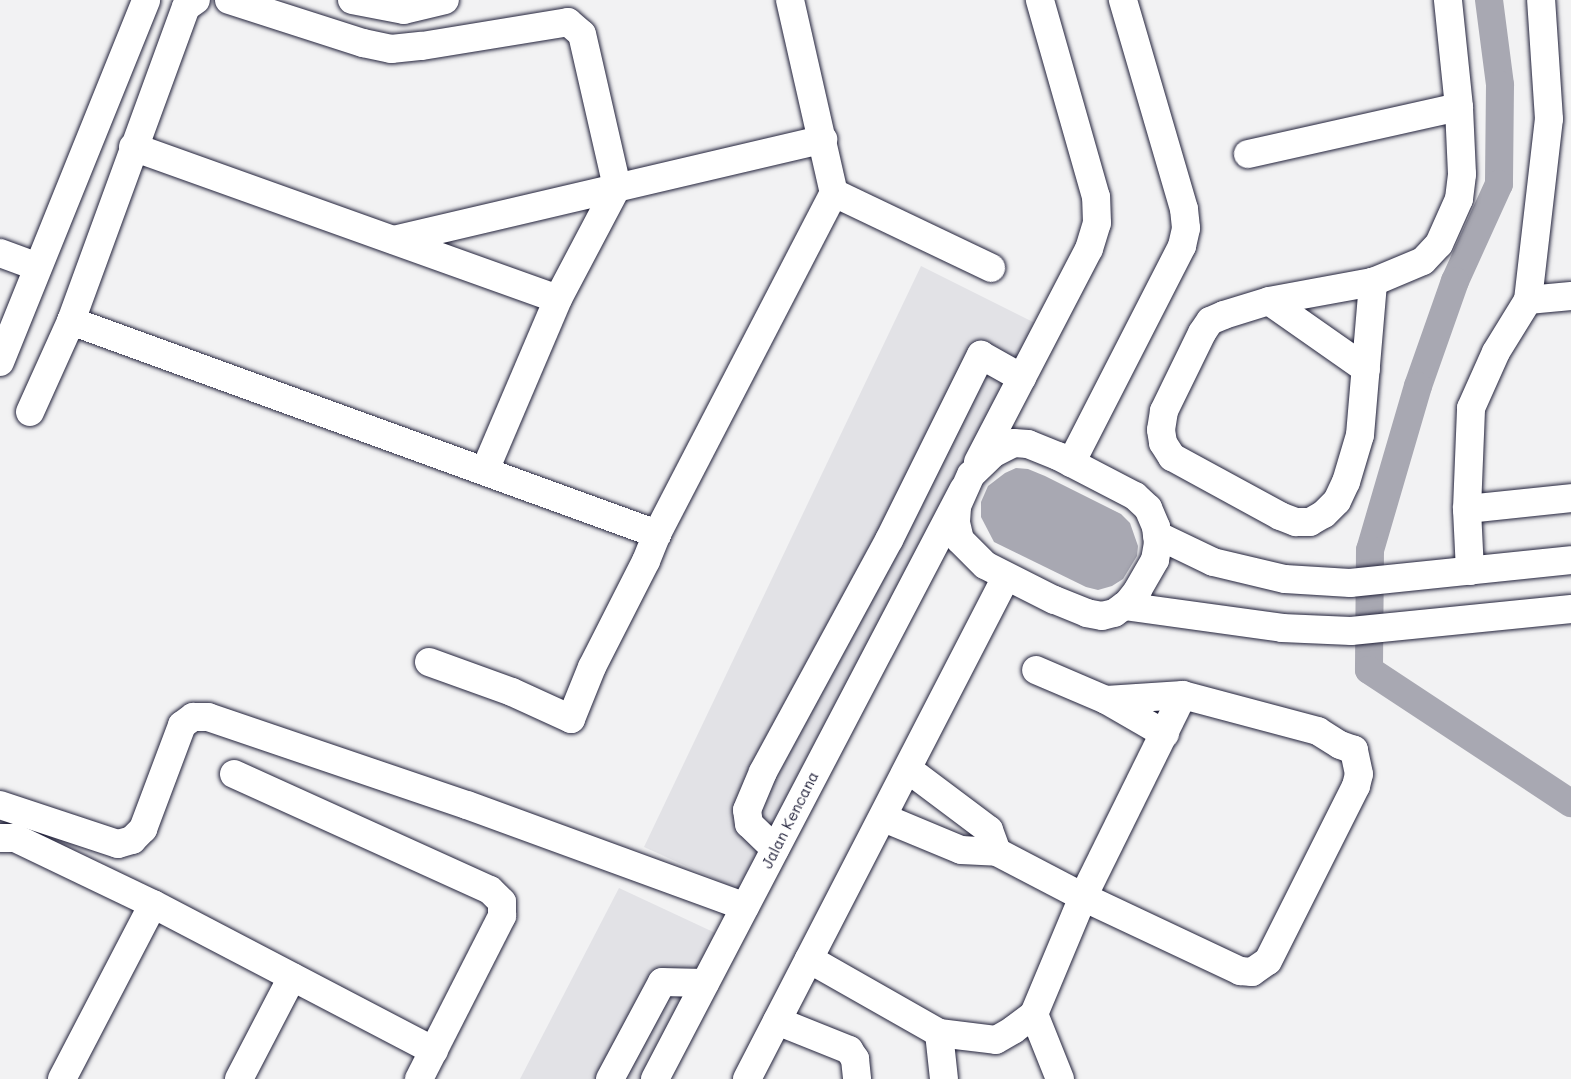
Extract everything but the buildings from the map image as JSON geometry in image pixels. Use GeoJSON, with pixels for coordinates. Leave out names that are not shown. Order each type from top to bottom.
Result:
{"type":"FeatureCollection","features":[{"type":"Feature","properties":{"kind":"street"},"geometry":{"type":"LineString","coordinates":[[0,362],[146,0]]}},
{"type":"Feature","properties":{"kind":"street"},"geometry":{"type":"LineString","coordinates":[[30,412],[71,321],[133,147],[186,8],[196,0]]}},
{"type":"Feature","properties":{"kind":"street"},"geometry":{"type":"LineString","coordinates":[[229,0],[363,43],[391,49],[568,22],[582,34],[618,187],[558,299],[485,470]]}},
{"type":"Feature","properties":{"kind":"street"},"geometry":{"type":"LineString","coordinates":[[352,0],[404,10],[445,0]]}},
{"type":"Feature","properties":{"kind":"street"},"geometry":{"type":"LineString","coordinates":[[429,662],[512,692],[571,719],[592,667],[646,561],[657,534],[834,193],[790,0]]}},
{"type":"Feature","properties":{"kind":"street","name":"Jalan Kencana"},"geometry":{"type":"LineString","coordinates":[[655,1079],[1089,249],[1097,223],[1096,197],[1040,0]]}},
{"type":"Feature","properties":{"kind":"street"},"geometry":{"type":"LineString","coordinates":[[1071,463],[1182,246],[1186,228],[1185,209],[1123,0]]}},
{"type":"Feature","properties":{"kind":"street"},"geometry":{"type":"LineString","coordinates":[[1373,282],[1360,435],[1346,482],[1337,501],[1324,514],[1310,522],[1296,522],[1280,516],[1172,457],[1163,443],[1161,430],[1164,411],[1210,321],[1269,301],[1373,282],[1423,261],[1439,244],[1459,199],[1462,174],[1459,107],[1448,0]]}},
{"type":"Feature","properties":{"kind":"street"},"geometry":{"type":"LineString","coordinates":[[1470,571],[1467,509],[1471,408],[1496,352],[1528,300],[1560,118],[1541,0]]}},
{"type":"Feature","properties":{"kind":"street"},"geometry":{"type":"LineString","coordinates":[[1248,154],[1459,107]]}},
{"type":"Feature","properties":{"kind":"street"},"geometry":{"type":"LineString","coordinates":[[394,240],[823,139]]}},
{"type":"Feature","properties":{"kind":"street"},"geometry":{"type":"LineString","coordinates":[[133,147],[558,299]]}},
{"type":"Feature","properties":{"kind":"street"},"geometry":{"type":"LineString","coordinates":[[834,193],[991,268]]}},
{"type":"Feature","properties":{"kind":"street"},"geometry":{"type":"LineString","coordinates":[[0,253],[38,267]]}},
{"type":"Feature","properties":{"kind":"street"},"geometry":{"type":"LineString","coordinates":[[1528,300],[1571,296]]}},
{"type":"Feature","properties":{"kind":"street"},"geometry":{"type":"LineString","coordinates":[[1269,301],[1366,369]]}},
{"type":"Feature","properties":{"kind":"street"},"geometry":{"type":"LineString","coordinates":[[71,321],[657,534]]}},
{"type":"Feature","properties":{"kind":"street"},"geometry":{"type":"LineString","coordinates":[[775,849],[749,824],[747,810],[763,772],[889,540],[981,355],[1022,378]]}},
{"type":"Feature","properties":{"kind":"street"},"geometry":{"type":"LineString","coordinates":[[1014,443],[1028,444],[1071,463],[1142,502],[1148,508],[1158,543],[1151,568],[1138,590],[1124,606],[1114,613],[1102,616],[1087,614],[1006,577],[985,565],[960,540],[956,522],[967,482],[994,453],[1014,443]]}},
{"type":"Feature","properties":{"kind":"street"},"geometry":{"type":"LineString","coordinates":[[1467,509],[1571,498]]}},
{"type":"Feature","properties":{"kind":"street"},"geometry":{"type":"LineString","coordinates":[[1157,535],[1213,562],[1285,579],[1350,583],[1571,560]]}},
{"type":"Feature","properties":{"kind":"street"},"geometry":{"type":"LineString","coordinates":[[889,540],[925,562]]}},
{"type":"Feature","properties":{"kind":"street"},"geometry":{"type":"LineString","coordinates":[[747,1079],[885,818],[1006,577]]}},
{"type":"Feature","properties":{"kind":"street"},"geometry":{"type":"LineString","coordinates":[[1124,606],[1282,628],[1351,631],[1571,609]]}},
{"type":"Feature","properties":{"kind":"street"},"geometry":{"type":"LineString","coordinates":[[1036,670],[1106,700],[1164,734]]}},
{"type":"Feature","properties":{"kind":"street"},"geometry":{"type":"LineString","coordinates":[[885,818],[961,850],[997,852],[1083,897],[1240,971],[1252,972],[1268,961],[1346,807],[1359,774],[1354,750],[1340,746],[1318,731],[1184,695],[1106,700]]}},
{"type":"Feature","properties":{"kind":"street"},"geometry":{"type":"LineString","coordinates":[[809,959],[939,1033],[996,1040],[1034,1014],[1083,897],[1184,695]]}},
{"type":"Feature","properties":{"kind":"street"},"geometry":{"type":"LineString","coordinates":[[0,805],[118,844],[132,840],[143,829],[182,725],[193,717],[208,717],[467,805],[745,907]]}},
{"type":"Feature","properties":{"kind":"street"},"geometry":{"type":"LineString","coordinates":[[909,770],[989,830],[997,852]]}},
{"type":"Feature","properties":{"kind":"street"},"geometry":{"type":"LineString","coordinates":[[234,774],[490,890],[502,902],[502,916],[419,1079]]}},
{"type":"Feature","properties":{"kind":"street"},"geometry":{"type":"LineString","coordinates":[[0,838],[15,838],[153,904],[434,1051]]}},
{"type":"Feature","properties":{"kind":"street"},"geometry":{"type":"LineString","coordinates":[[62,1079],[153,904]]}},
{"type":"Feature","properties":{"kind":"street"},"geometry":{"type":"LineString","coordinates":[[239,1079],[292,977]]}},
{"type":"Feature","properties":{"kind":"street"},"geometry":{"type":"LineString","coordinates":[[610,1079],[662,982],[705,983]]}},
{"type":"Feature","properties":{"kind":"street"},"geometry":{"type":"LineString","coordinates":[[1034,1014],[1060,1079]]}},
{"type":"Feature","properties":{"kind":"street"},"geometry":{"type":"LineString","coordinates":[[777,1021],[849,1050],[855,1059],[857,1079]]}},
{"type":"Feature","properties":{"kind":"street"},"geometry":{"type":"LineString","coordinates":[[939,1033],[944,1079]]}},
{"type":"Feature","properties":{"kind":"shaded area"},"geometry":{"type":"Polygon","coordinates":[[[921,266],[1037,324],[748,894],[644,847],[921,266]]]}},
{"type":"Feature","properties":{"kind":"shaded area"},"geometry":{"type":"Polygon","coordinates":[[[1016,468],[1028,469],[1045,476],[1121,514],[1130,523],[1138,546],[1137,556],[1123,579],[1112,586],[1098,590],[1086,587],[994,542],[981,517],[981,502],[988,486],[1016,468]]]}},
{"type":"Feature","properties":{"kind":"shaded area"},"geometry":{"type":"Polygon","coordinates":[[[619,888],[724,937],[648,1079],[520,1079],[619,888]]]}},
{"type":"Feature","properties":{"kind":"waterway"},"geometry":{"type":"LineString","coordinates":[[1489,0],[1500,85],[1499,184],[1455,281],[1418,386],[1370,550],[1369,670],[1571,803]]}}]}
